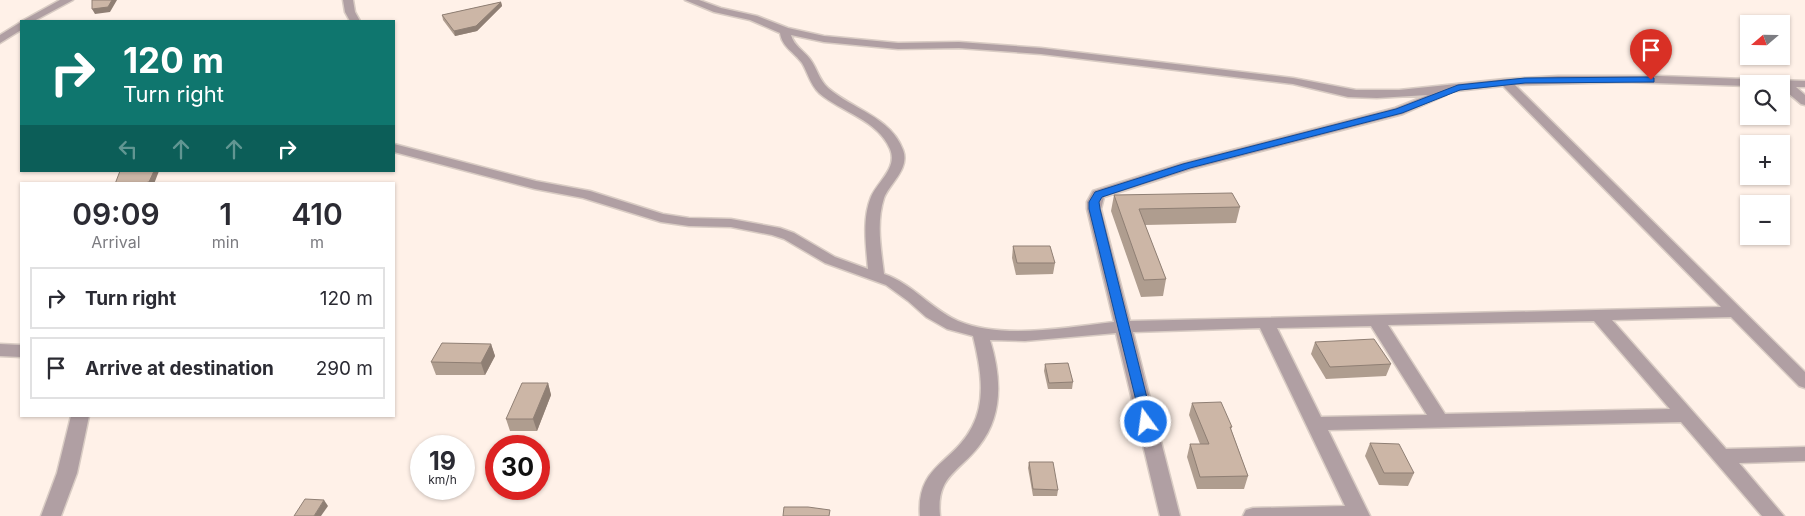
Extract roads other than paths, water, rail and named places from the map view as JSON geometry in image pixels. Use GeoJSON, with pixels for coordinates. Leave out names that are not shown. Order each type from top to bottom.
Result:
{"type":"FeatureCollection","features":[{"type":"Feature","properties":{"kind":"street"},"geometry":{"type":"LineString","coordinates":[[30,20],[68,0]]}},
{"type":"Feature","properties":{"kind":"street"},"geometry":{"type":"LineString","coordinates":[[348,0],[350,12],[354,20]]}},
{"type":"Feature","properties":{"kind":"street"},"geometry":{"type":"LineString","coordinates":[[690,0],[753,18],[785,31],[824,39],[870,44],[959,45],[1041,51],[1293,81],[1349,93],[1367,94],[1450,89],[1474,84],[1505,82],[1618,79],[1799,84]]}},
{"type":"Feature","properties":{"kind":"street"},"geometry":{"type":"LineString","coordinates":[[0,40],[20,26]]}},
{"type":"Feature","properties":{"kind":"street"},"geometry":{"type":"LineString","coordinates":[[785,31],[790,47],[807,64],[817,84],[835,99],[872,122],[886,134],[896,147],[897,166],[884,185],[873,212],[872,239],[877,277]]}},
{"type":"Feature","properties":{"kind":"street"},"geometry":{"type":"LineString","coordinates":[[1505,82],[1805,382]]}},
{"type":"Feature","properties":{"kind":"street"},"geometry":{"type":"LineString","coordinates":[[1799,84],[1789,87],[1805,101]]}},
{"type":"Feature","properties":{"kind":"street"},"geometry":{"type":"LineString","coordinates":[[1170,516],[1094,209],[1094,202],[1098,194],[1187,166],[1399,111],[1450,89]]}},
{"type":"Feature","properties":{"kind":"street"},"geometry":{"type":"LineString","coordinates":[[395,148],[535,185],[585,194],[661,218],[689,222],[731,223],[761,228],[789,236],[830,260],[903,288],[942,319],[980,333],[1026,336],[1122,328],[1266,323],[1734,312]]}},
{"type":"Feature","properties":{"kind":"street"},"geometry":{"type":"LineString","coordinates":[[1598,315],[1774,516]]}},
{"type":"Feature","properties":{"kind":"street"},"geometry":{"type":"LineString","coordinates":[[1376,320],[1440,421]]}},
{"type":"Feature","properties":{"kind":"street"},"geometry":{"type":"LineString","coordinates":[[1253,516],[1359,515],[1266,323]]}},
{"type":"Feature","properties":{"kind":"street"},"geometry":{"type":"LineString","coordinates":[[930,516],[927,504],[932,485],[937,476],[970,445],[981,428],[987,409],[990,380],[988,362],[980,333]]}},
{"type":"Feature","properties":{"kind":"street"},"geometry":{"type":"LineString","coordinates":[[0,350],[20,351]]}},
{"type":"Feature","properties":{"kind":"street"},"geometry":{"type":"LineString","coordinates":[[1315,424],[1686,415]]}},
{"type":"Feature","properties":{"kind":"street"},"geometry":{"type":"LineString","coordinates":[[51,516],[67,473],[80,417]]}},
{"type":"Feature","properties":{"kind":"street"},"geometry":{"type":"LineString","coordinates":[[1721,456],[1805,454]]}}]}
